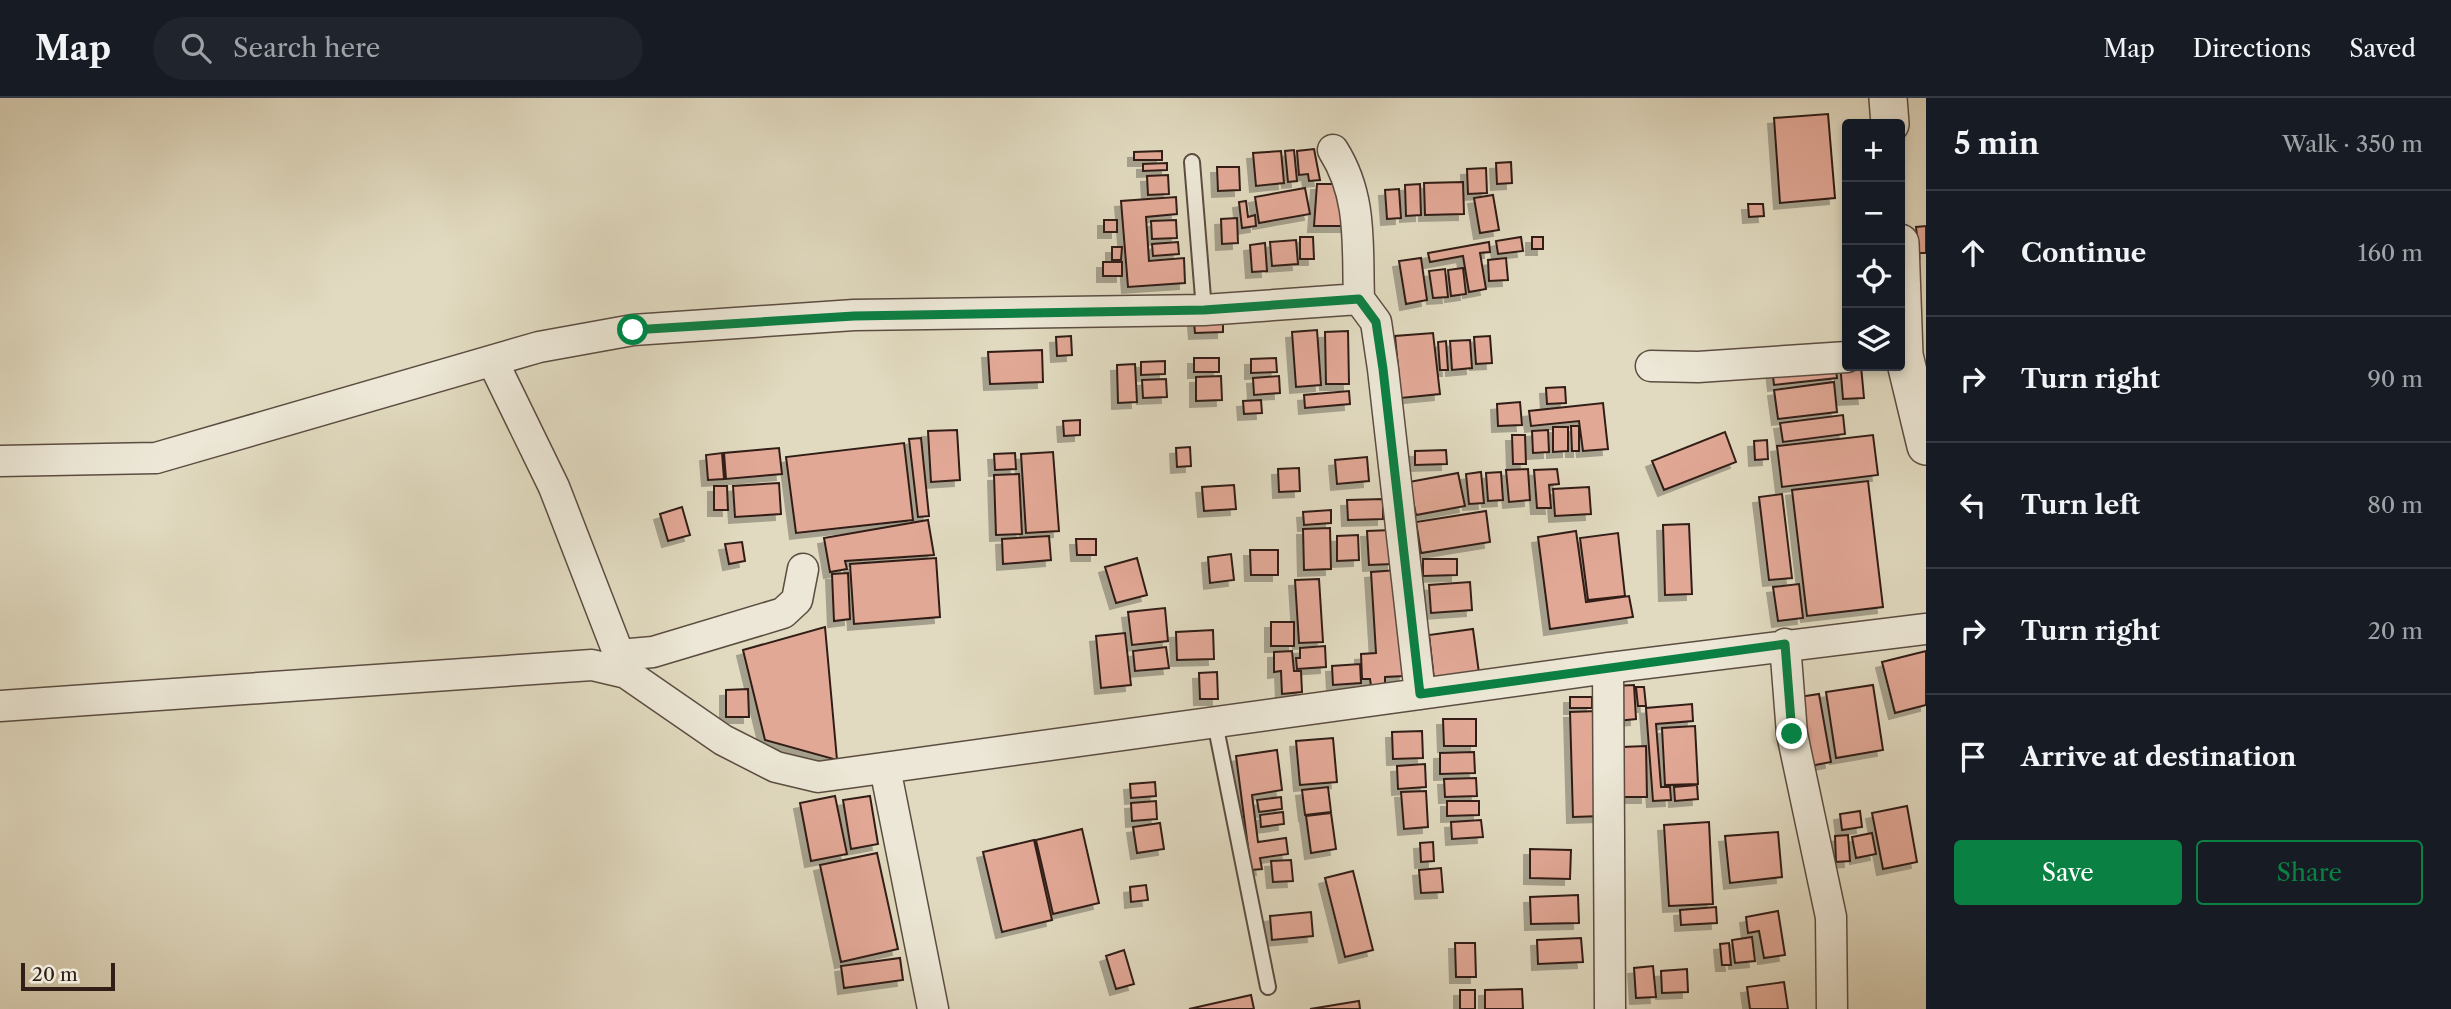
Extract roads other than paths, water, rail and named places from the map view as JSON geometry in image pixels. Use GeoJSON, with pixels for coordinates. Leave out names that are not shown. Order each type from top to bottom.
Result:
{"type":"FeatureCollection","features":[{"type":"Feature","properties":{"kind":"street"},"geometry":{"type":"LineString","coordinates":[[1888,98],[1890,119]]}},
{"type":"Feature","properties":{"kind":"street"},"geometry":{"type":"LineString","coordinates":[[1333,150],[1348,173],[1355,197],[1359,299],[1376,322],[1420,694]]}},
{"type":"Feature","properties":{"kind":"street"},"geometry":{"type":"LineString","coordinates":[[1900,245],[1901,308]]}},
{"type":"Feature","properties":{"kind":"street"},"geometry":{"type":"LineString","coordinates":[[0,461],[156,458],[539,347],[633,330],[854,316],[1204,310],[1359,299]]}},
{"type":"Feature","properties":{"kind":"street"},"geometry":{"type":"LineString","coordinates":[[1651,366],[1698,367],[1842,357]]}},
{"type":"Feature","properties":{"kind":"street"},"geometry":{"type":"LineString","coordinates":[[493,362],[554,487],[623,664],[723,740],[776,767],[818,777],[1785,644],[1926,629]]}},
{"type":"Feature","properties":{"kind":"street"},"geometry":{"type":"LineString","coordinates":[[1905,366],[1926,446]]}},
{"type":"Feature","properties":{"kind":"street"},"geometry":{"type":"LineString","coordinates":[[0,706],[623,664],[653,652],[783,613],[797,600],[803,569]]}},
{"type":"Feature","properties":{"kind":"street"},"geometry":{"type":"LineString","coordinates":[[1785,644],[1792,734],[1831,917],[1832,1009]]}},
{"type":"Feature","properties":{"kind":"street"},"geometry":{"type":"LineString","coordinates":[[1608,668],[1610,1009]]}},
{"type":"Feature","properties":{"kind":"street"},"geometry":{"type":"LineString","coordinates":[[885,768],[933,1009]]}},
{"type":"Feature","properties":{"kind":"lane"},"geometry":{"type":"LineString","coordinates":[[1192,162],[1204,310]]}},
{"type":"Feature","properties":{"kind":"lane"},"geometry":{"type":"LineString","coordinates":[[1215,723],[1257,941],[1269,987]]}}]}
